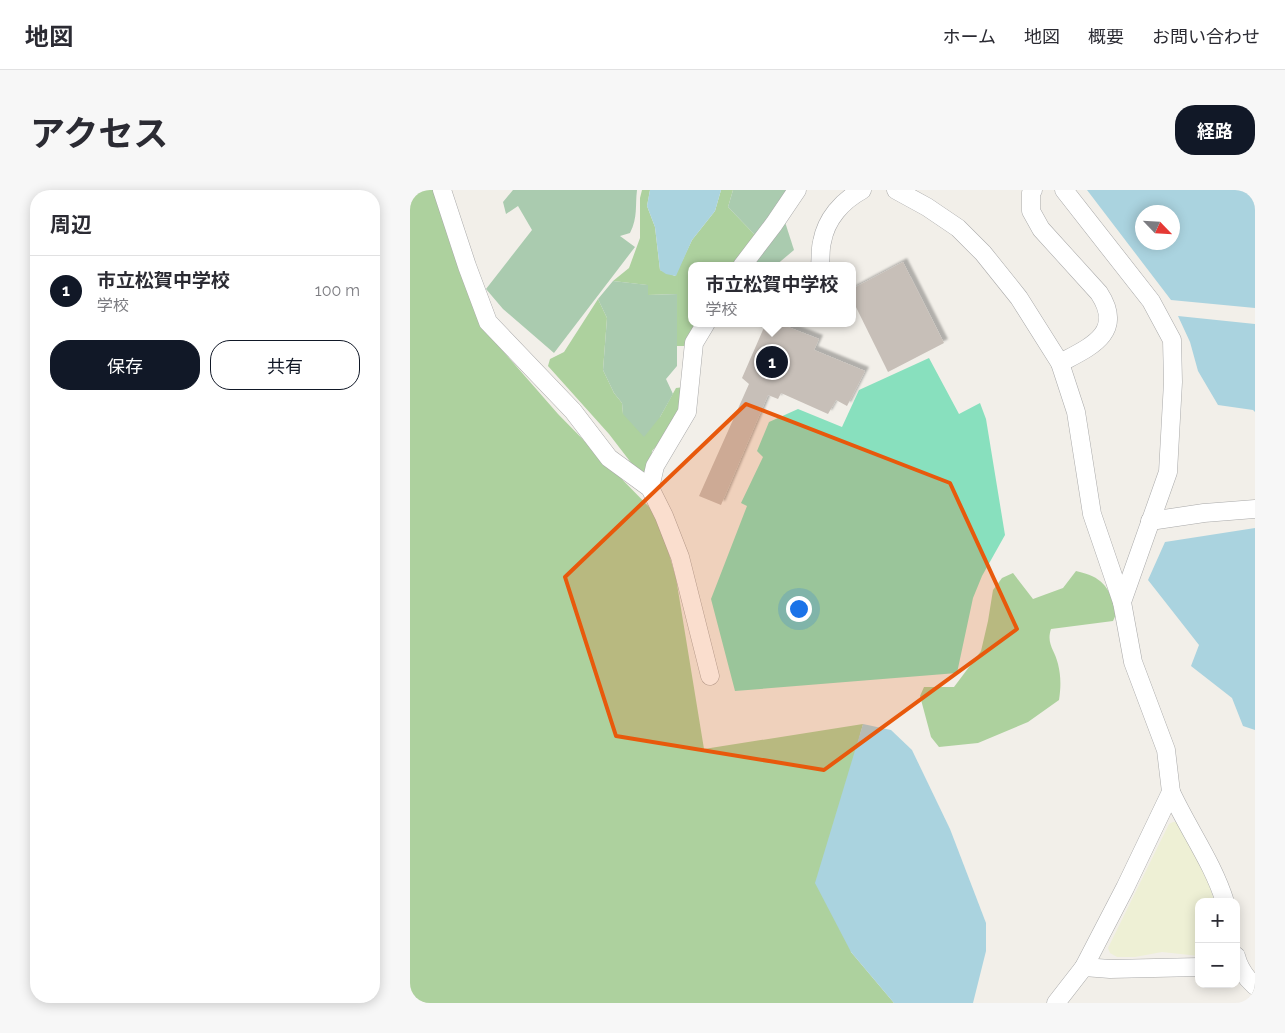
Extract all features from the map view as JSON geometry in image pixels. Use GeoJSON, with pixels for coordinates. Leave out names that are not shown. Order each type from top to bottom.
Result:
{"type":"FeatureCollection","features":[{"type":"Feature","properties":{"kind":"street"},"geometry":{"type":"LineString","coordinates":[[442,190],[488,322],[573,411],[609,458],[650,488],[664,516],[680,557],[710,676]]}},
{"type":"Feature","properties":{"kind":"street"},"geometry":{"type":"LineString","coordinates":[[745,262],[797,190]]}},
{"type":"Feature","properties":{"kind":"street"},"geometry":{"type":"LineString","coordinates":[[820,262],[822,242],[831,217],[850,196],[862,190]]}},
{"type":"Feature","properties":{"kind":"street"},"geometry":{"type":"LineString","coordinates":[[896,190],[927,207],[958,228],[983,253],[1019,298],[1060,363],[1076,412],[1092,514],[1122,602],[1133,662],[1166,750],[1171,792],[1184,820],[1219,881],[1224,898]]}},
{"type":"Feature","properties":{"kind":"street"},"geometry":{"type":"LineString","coordinates":[[1033,190],[1031,193],[1030,211],[1041,229],[1099,293],[1107,306],[1108,320],[1103,335],[1091,346],[1060,363]]}},
{"type":"Feature","properties":{"kind":"street"},"geometry":{"type":"LineString","coordinates":[[1064,190],[1151,302],[1172,340],[1174,382],[1168,472],[1122,602]]}},
{"type":"Feature","properties":{"kind":"street"},"geometry":{"type":"LineString","coordinates":[[650,488],[655,466],[688,412],[694,344],[704,327]]}},
{"type":"Feature","properties":{"kind":"street"},"geometry":{"type":"LineString","coordinates":[[1150,521],[1204,513],[1255,509]]}},
{"type":"Feature","properties":{"kind":"street"},"geometry":{"type":"LineString","coordinates":[[1056,1003],[1084,967],[1125,888],[1171,792]]}},
{"type":"Feature","properties":{"kind":"street"},"geometry":{"type":"LineString","coordinates":[[1240,961],[1255,959]]}},
{"type":"Feature","properties":{"kind":"street"},"geometry":{"type":"LineString","coordinates":[[1240,966],[1247,979],[1255,986]]}},
{"type":"Feature","properties":{"kind":"street"},"geometry":{"type":"LineString","coordinates":[[1084,967],[1110,969],[1195,967]]}},
{"type":"Feature","properties":{"kind":"highlighted area"},"geometry":{"type":"Polygon","coordinates":[[[746,404],[950,483],[1017,629],[824,770],[616,736],[565,577],[746,404]]]}},
{"type":"Feature","properties":{"kind":"green space"},"geometry":{"type":"Polygon","coordinates":[[[410,190],[433,190],[482,327],[558,414],[658,516],[676,578],[704,749],[863,724],[835,827],[851,952],[894,1003],[410,1003],[410,190]]]}},
{"type":"Feature","properties":{"kind":"green space"},"geometry":{"type":"Polygon","coordinates":[[[513,190],[637,190],[633,227],[630,233],[620,236],[635,247],[554,353],[503,309],[486,289],[532,230],[518,206],[506,214],[503,202],[513,190]]]}},
{"type":"Feature","properties":{"kind":"green space"},"geometry":{"type":"Polygon","coordinates":[[[642,190],[650,190],[647,206],[655,227],[660,270],[675,276],[692,240],[715,211],[721,190],[733,190],[728,207],[755,235],[736,262],[688,262],[688,327],[695,327],[687,346],[677,346],[677,294],[648,295],[647,285],[613,281],[629,268],[640,238],[640,198],[642,190]]]}},
{"type":"Feature","properties":{"kind":"green space"},"geometry":{"type":"Polygon","coordinates":[[[733,190],[793,190],[755,235],[728,207],[733,190]]]}},
{"type":"Feature","properties":{"kind":"green space"},"geometry":{"type":"Polygon","coordinates":[[[785,222],[794,250],[780,262],[751,262],[785,222]]]}},
{"type":"Feature","properties":{"kind":"green space"},"geometry":{"type":"Polygon","coordinates":[[[613,281],[648,285],[648,295],[677,294],[677,366],[666,379],[673,394],[660,417],[644,437],[623,414],[622,403],[614,393],[603,370],[607,318],[598,299],[613,281]]]}},
{"type":"Feature","properties":{"kind":"green space"},"geometry":{"type":"Polygon","coordinates":[[[598,299],[607,318],[603,370],[614,393],[622,403],[623,414],[660,417],[676,388],[684,387],[679,418],[652,451],[651,466],[642,477],[609,434],[548,366],[550,359],[564,352],[598,299]]]}},
{"type":"Feature","properties":{"kind":"green space"},"geometry":{"type":"Polygon","coordinates":[[[929,358],[959,414],[980,403],[986,419],[1005,535],[982,576],[973,598],[957,673],[735,691],[711,599],[747,506],[741,503],[763,457],[757,451],[769,422],[798,409],[842,427],[859,390],[929,358]]]}},
{"type":"Feature","properties":{"kind":"green space"},"geometry":{"type":"Polygon","coordinates":[[[1076,571],[1092,576],[1103,584],[1118,610],[1113,621],[1051,629],[1050,643],[1057,659],[1060,673],[1059,700],[1028,722],[978,743],[939,747],[931,737],[920,696],[924,687],[954,687],[981,651],[993,590],[1002,578],[1013,573],[1033,599],[1063,588],[1076,571]]]}},
{"type":"Feature","properties":{"kind":"green space"},"geometry":{"type":"Polygon","coordinates":[[[1177,822],[1208,876],[1213,898],[1195,898],[1195,956],[1162,952],[1135,957],[1117,957],[1110,953],[1108,948],[1169,824],[1177,822]]]}},
{"type":"Feature","properties":{"kind":"water"},"geometry":{"type":"Polygon","coordinates":[[[650,190],[721,190],[715,211],[692,240],[676,276],[666,274],[660,270],[655,227],[647,206],[650,190]]]}},
{"type":"Feature","properties":{"kind":"water"},"geometry":{"type":"Polygon","coordinates":[[[1087,190],[1255,190],[1255,308],[1171,300],[1087,190]]]}},
{"type":"Feature","properties":{"kind":"water"},"geometry":{"type":"Polygon","coordinates":[[[1178,316],[1255,324],[1255,412],[1253,410],[1218,405],[1198,371],[1190,342],[1178,316]]]}},
{"type":"Feature","properties":{"kind":"water"},"geometry":{"type":"Polygon","coordinates":[[[1255,528],[1255,730],[1243,726],[1232,698],[1191,666],[1199,645],[1148,580],[1165,542],[1255,528]]]}},
{"type":"Feature","properties":{"kind":"water"},"geometry":{"type":"Polygon","coordinates":[[[863,724],[891,730],[912,750],[950,829],[986,923],[986,951],[973,1003],[894,1003],[851,952],[815,883],[863,724]]]}},
{"type":"Feature","properties":{"kind":"building"},"geometry":{"type":"Polygon","coordinates":[[[903,262],[944,343],[888,372],[856,307],[856,287],[903,262]]]}},
{"type":"Feature","properties":{"kind":"building"},"geometry":{"type":"Polygon","coordinates":[[[764,327],[788,327],[819,339],[814,350],[865,371],[847,406],[836,400],[828,414],[781,393],[778,399],[768,395],[721,505],[699,496],[749,384],[742,378],[764,327]]]}},
{"type":"Feature","properties":{"kind":"place","name":"市立松賀中学校"},"geometry":{"type":"Point","coordinates":[772,362]}}]}
